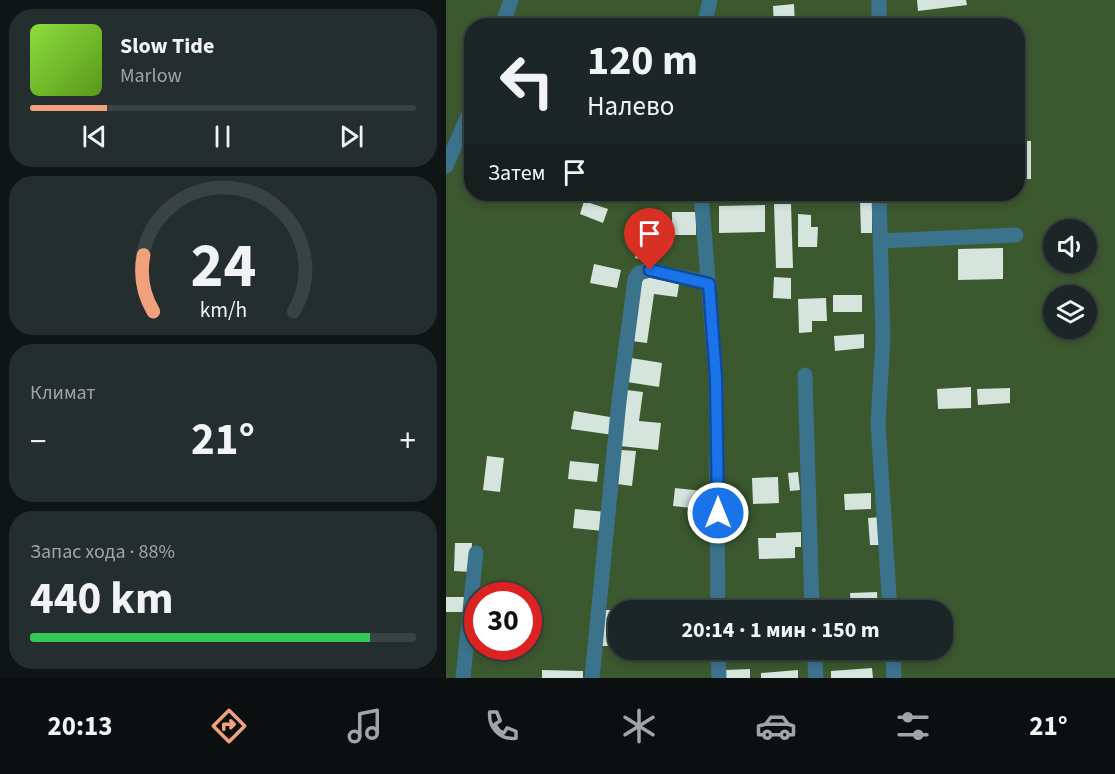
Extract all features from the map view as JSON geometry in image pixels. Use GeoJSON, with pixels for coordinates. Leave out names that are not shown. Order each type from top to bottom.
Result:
{"type":"FeatureCollection","features":[{"type":"Feature","properties":{"kind":"street"},"geometry":{"type":"LineString","coordinates":[[505,18],[511,0]]}},
{"type":"Feature","properties":{"kind":"street"},"geometry":{"type":"LineString","coordinates":[[706,18],[710,0]]}},
{"type":"Feature","properties":{"kind":"street"},"geometry":{"type":"LineString","coordinates":[[879,0],[879,18]]}},
{"type":"Feature","properties":{"kind":"street"},"geometry":{"type":"LineString","coordinates":[[446,166],[464,125]]}},
{"type":"Feature","properties":{"kind":"street"},"geometry":{"type":"LineString","coordinates":[[702,201],[716,378],[718,600]]}},
{"type":"Feature","properties":{"kind":"street"},"geometry":{"type":"LineString","coordinates":[[879,201],[883,339],[879,435],[889,600]]}},
{"type":"Feature","properties":{"kind":"street"},"geometry":{"type":"LineString","coordinates":[[880,241],[1016,235]]}},
{"type":"Feature","properties":{"kind":"street"},"geometry":{"type":"LineString","coordinates":[[592,678],[619,401],[635,279],[640,273],[650,270],[709,284]]}},
{"type":"Feature","properties":{"kind":"street"},"geometry":{"type":"LineString","coordinates":[[805,375],[812,600]]}},
{"type":"Feature","properties":{"kind":"street"},"geometry":{"type":"LineString","coordinates":[[463,678],[476,554]]}},
{"type":"Feature","properties":{"kind":"street"},"geometry":{"type":"LineString","coordinates":[[718,660],[719,678]]}},
{"type":"Feature","properties":{"kind":"street"},"geometry":{"type":"LineString","coordinates":[[815,660],[816,678]]}},
{"type":"Feature","properties":{"kind":"street"},"geometry":{"type":"LineString","coordinates":[[893,660],[894,678]]}},
{"type":"Feature","properties":{"kind":"green space"},"geometry":{"type":"Polygon","coordinates":[[[446,0],[1115,0],[1115,678],[446,678],[446,0]]]}},
{"type":"Feature","properties":{"kind":"building"},"geometry":{"type":"Polygon","coordinates":[[[917,0],[966,0],[967,5],[918,11],[917,0]]]}},
{"type":"Feature","properties":{"kind":"building"},"geometry":{"type":"Polygon","coordinates":[[[794,4],[795,18],[774,18],[773,6],[794,4]]]}},
{"type":"Feature","properties":{"kind":"building"},"geometry":{"type":"Polygon","coordinates":[[[1025,141],[1031,141],[1031,179],[1025,179],[1025,141]]]}},
{"type":"Feature","properties":{"kind":"building"},"geometry":{"type":"Polygon","coordinates":[[[584,201],[608,209],[603,223],[580,214],[584,201]]]}},
{"type":"Feature","properties":{"kind":"building"},"geometry":{"type":"Polygon","coordinates":[[[860,201],[872,201],[872,233],[861,233],[860,201]]]}},
{"type":"Feature","properties":{"kind":"building"},"geometry":{"type":"Polygon","coordinates":[[[774,204],[791,204],[793,268],[776,268],[774,204]]]}},
{"type":"Feature","properties":{"kind":"building"},"geometry":{"type":"Polygon","coordinates":[[[765,205],[765,232],[719,233],[719,206],[765,205]]]}},
{"type":"Feature","properties":{"kind":"building"},"geometry":{"type":"Polygon","coordinates":[[[648,208],[662,211],[648,261],[635,258],[648,208]]]}},
{"type":"Feature","properties":{"kind":"building"},"geometry":{"type":"Polygon","coordinates":[[[672,212],[696,212],[696,235],[672,235],[672,212]]]}},
{"type":"Feature","properties":{"kind":"building"},"geometry":{"type":"Polygon","coordinates":[[[798,214],[811,215],[811,227],[818,227],[817,247],[798,247],[798,214]]]}},
{"type":"Feature","properties":{"kind":"building"},"geometry":{"type":"Polygon","coordinates":[[[1003,248],[1003,279],[958,280],[958,249],[1003,248]]]}},
{"type":"Feature","properties":{"kind":"building"},"geometry":{"type":"Polygon","coordinates":[[[594,264],[621,270],[617,288],[590,283],[594,264]]]}},
{"type":"Feature","properties":{"kind":"building"},"geometry":{"type":"Polygon","coordinates":[[[642,273],[680,279],[677,297],[654,294],[647,343],[632,341],[642,273]]]}},
{"type":"Feature","properties":{"kind":"building"},"geometry":{"type":"Polygon","coordinates":[[[774,277],[791,278],[791,299],[773,298],[774,277]]]}},
{"type":"Feature","properties":{"kind":"building"},"geometry":{"type":"Polygon","coordinates":[[[833,295],[862,295],[862,312],[833,312],[833,295]]]}},
{"type":"Feature","properties":{"kind":"building"},"geometry":{"type":"Polygon","coordinates":[[[826,298],[827,321],[812,321],[812,332],[799,333],[798,299],[826,298]]]}},
{"type":"Feature","properties":{"kind":"building"},"geometry":{"type":"Polygon","coordinates":[[[864,334],[864,348],[835,351],[834,336],[864,334]]]}},
{"type":"Feature","properties":{"kind":"building"},"geometry":{"type":"Polygon","coordinates":[[[631,358],[662,363],[659,387],[627,382],[631,358]]]}},
{"type":"Feature","properties":{"kind":"building"},"geometry":{"type":"Polygon","coordinates":[[[971,387],[971,408],[938,409],[937,389],[971,387]]]}},
{"type":"Feature","properties":{"kind":"building"},"geometry":{"type":"Polygon","coordinates":[[[1010,388],[1010,403],[978,405],[977,389],[1010,388]]]}},
{"type":"Feature","properties":{"kind":"building"},"geometry":{"type":"Polygon","coordinates":[[[627,390],[643,392],[639,421],[661,423],[658,450],[620,446],[627,390]]]}},
{"type":"Feature","properties":{"kind":"building"},"geometry":{"type":"Polygon","coordinates":[[[574,411],[616,418],[613,435],[571,429],[574,411]]]}},
{"type":"Feature","properties":{"kind":"building"},"geometry":{"type":"Polygon","coordinates":[[[621,450],[636,451],[632,486],[617,484],[621,450]]]}},
{"type":"Feature","properties":{"kind":"building"},"geometry":{"type":"Polygon","coordinates":[[[487,456],[504,458],[500,492],[483,490],[487,456]]]}},
{"type":"Feature","properties":{"kind":"building"},"geometry":{"type":"Polygon","coordinates":[[[570,461],[599,464],[597,482],[568,479],[570,461]]]}},
{"type":"Feature","properties":{"kind":"building"},"geometry":{"type":"Polygon","coordinates":[[[798,472],[800,490],[790,491],[788,473],[798,472]]]}},
{"type":"Feature","properties":{"kind":"building"},"geometry":{"type":"Polygon","coordinates":[[[778,477],[779,503],[753,504],[752,478],[778,477]]]}},
{"type":"Feature","properties":{"kind":"building"},"geometry":{"type":"Polygon","coordinates":[[[675,488],[703,491],[701,509],[673,506],[675,488]]]}},
{"type":"Feature","properties":{"kind":"building"},"geometry":{"type":"Polygon","coordinates":[[[871,493],[871,509],[845,510],[844,494],[871,493]]]}},
{"type":"Feature","properties":{"kind":"building"},"geometry":{"type":"Polygon","coordinates":[[[575,509],[606,512],[603,531],[573,528],[575,509]]]}},
{"type":"Feature","properties":{"kind":"building"},"geometry":{"type":"Polygon","coordinates":[[[881,517],[882,545],[870,545],[868,518],[881,517]]]}},
{"type":"Feature","properties":{"kind":"building"},"geometry":{"type":"Polygon","coordinates":[[[801,532],[801,547],[795,547],[795,558],[759,559],[758,538],[776,538],[776,533],[801,532]]]}},
{"type":"Feature","properties":{"kind":"building"},"geometry":{"type":"Polygon","coordinates":[[[455,543],[472,543],[471,572],[454,571],[455,543]]]}},
{"type":"Feature","properties":{"kind":"building"},"geometry":{"type":"Polygon","coordinates":[[[877,592],[877,600],[850,600],[850,593],[877,592]]]}},
{"type":"Feature","properties":{"kind":"building"},"geometry":{"type":"Polygon","coordinates":[[[446,597],[464,597],[464,612],[446,612],[446,597]]]}},
{"type":"Feature","properties":{"kind":"building"},"geometry":{"type":"Polygon","coordinates":[[[602,610],[608,610],[608,646],[601,646],[602,610]]]}},
{"type":"Feature","properties":{"kind":"building"},"geometry":{"type":"Polygon","coordinates":[[[872,668],[873,678],[831,678],[831,671],[872,668]]]}},
{"type":"Feature","properties":{"kind":"building"},"geometry":{"type":"Polygon","coordinates":[[[750,669],[750,678],[725,678],[725,670],[750,669]]]}},
{"type":"Feature","properties":{"kind":"building"},"geometry":{"type":"Polygon","coordinates":[[[542,670],[583,671],[583,678],[542,678],[542,670]]]}},
{"type":"Feature","properties":{"kind":"building"},"geometry":{"type":"Polygon","coordinates":[[[798,670],[798,678],[761,678],[761,673],[798,670]]]}},
{"type":"Feature","properties":{"kind":"route"},"geometry":{"type":"LineString","coordinates":[[650,270],[709,284],[716,355],[718,513]]}}]}
